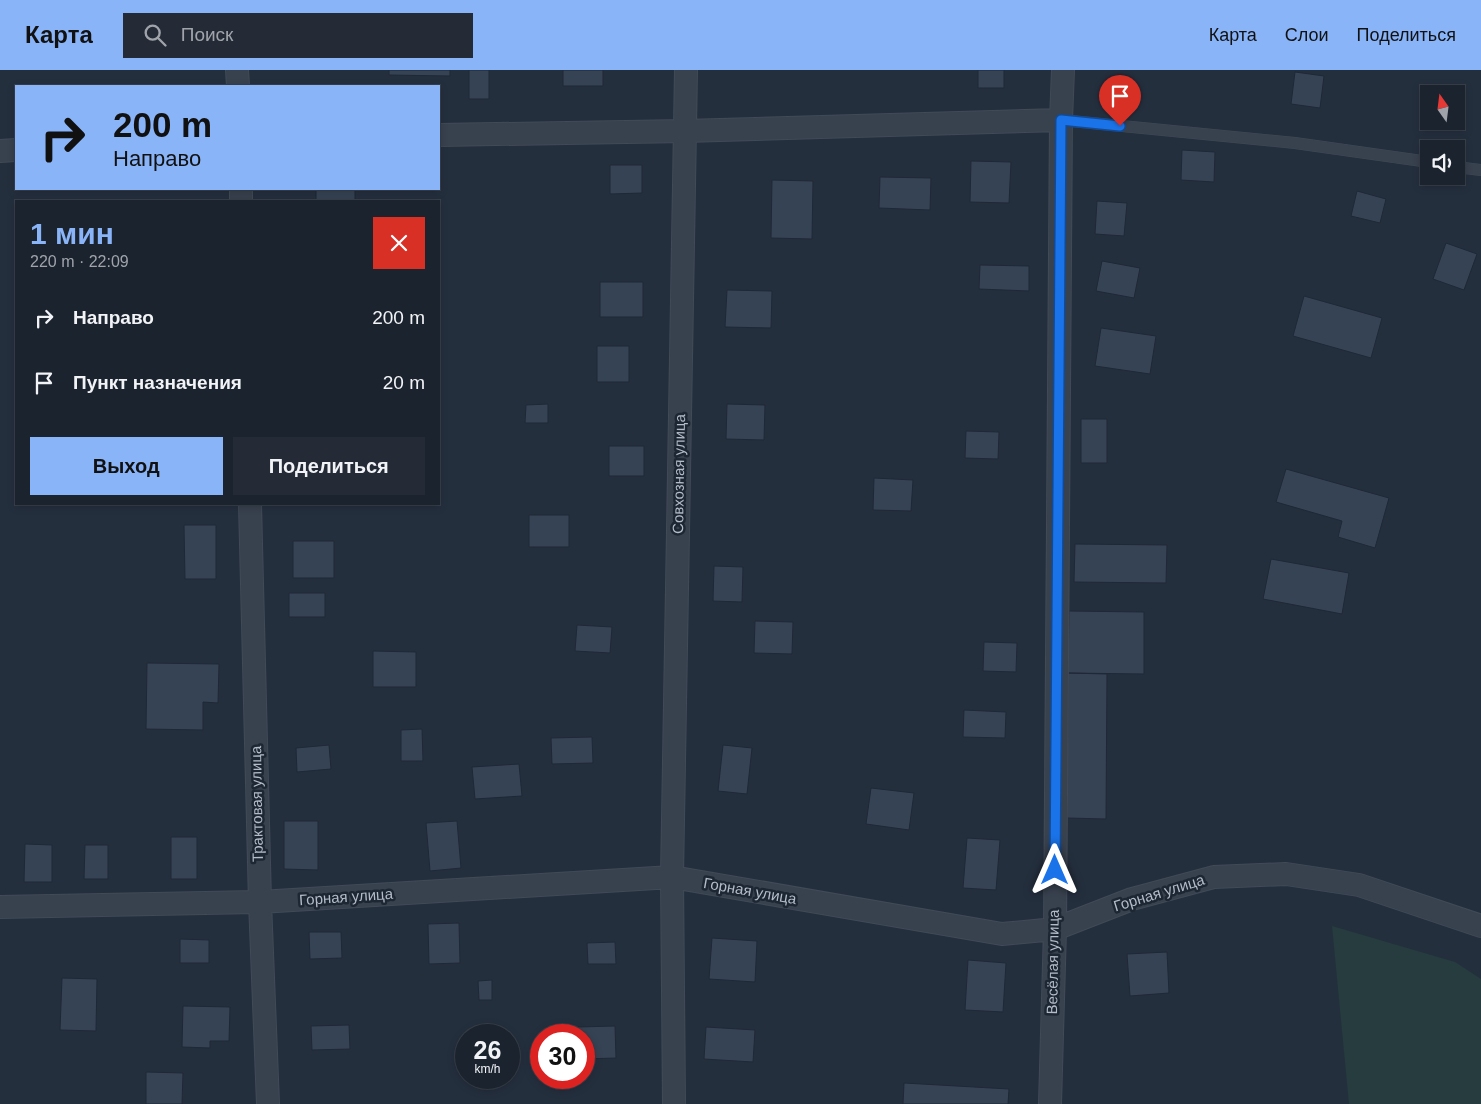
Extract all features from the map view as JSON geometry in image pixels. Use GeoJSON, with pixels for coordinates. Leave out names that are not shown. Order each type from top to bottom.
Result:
{"type":"FeatureCollection","features":[{"type":"Feature","properties":{"kind":"street"},"geometry":{"type":"LineString","coordinates":[[237,70],[238,85]]}},
{"type":"Feature","properties":{"kind":"street","name":"Совхозная улица"},"geometry":{"type":"LineString","coordinates":[[674,1104],[672,877],[686,70]]}},
{"type":"Feature","properties":{"kind":"street","name":"Весёлая улица"},"geometry":{"type":"LineString","coordinates":[[1050,1104],[1055,929],[1061,120],[1063,70]]}},
{"type":"Feature","properties":{"kind":"street"},"geometry":{"type":"LineString","coordinates":[[440,135],[685,131],[1061,120]]}},
{"type":"Feature","properties":{"kind":"street"},"geometry":{"type":"LineString","coordinates":[[0,151],[15,150]]}},
{"type":"Feature","properties":{"kind":"street","name":"Трактовая улица"},"geometry":{"type":"LineString","coordinates":[[250,505],[260,902],[268,1104]]}},
{"type":"Feature","properties":{"kind":"street","name":"Горная улица"},"geometry":{"type":"LineString","coordinates":[[0,907],[260,902],[672,877],[1002,934],[1055,929],[1132,899],[1214,877],[1286,874],[1359,886],[1481,926]]}},
{"type":"Feature","properties":{"kind":"lane"},"geometry":{"type":"LineString","coordinates":[[1061,120],[1295,142],[1420,161]]}},
{"type":"Feature","properties":{"kind":"lane"},"geometry":{"type":"LineString","coordinates":[[1465,168],[1481,170]]}},
{"type":"Feature","properties":{"kind":"green space"},"geometry":{"type":"Polygon","coordinates":[[[1332,926],[1455,962],[1481,979],[1481,1104],[1349,1104],[1332,926]]]}},
{"type":"Feature","properties":{"kind":"building"},"geometry":{"type":"Polygon","coordinates":[[[389,70],[450,70],[450,76],[389,75],[389,70]]]}},
{"type":"Feature","properties":{"kind":"building"},"geometry":{"type":"Polygon","coordinates":[[[469,70],[489,70],[489,99],[469,99],[469,70]]]}},
{"type":"Feature","properties":{"kind":"building"},"geometry":{"type":"Polygon","coordinates":[[[563,70],[603,70],[603,86],[563,86],[563,70]]]}},
{"type":"Feature","properties":{"kind":"building"},"geometry":{"type":"Polygon","coordinates":[[[978,70],[1004,70],[1004,88],[978,88],[978,70]]]}},
{"type":"Feature","properties":{"kind":"building"},"geometry":{"type":"Polygon","coordinates":[[[1295,72],[1324,76],[1320,108],[1291,104],[1295,72]]]}},
{"type":"Feature","properties":{"kind":"building"},"geometry":{"type":"Polygon","coordinates":[[[1182,150],[1215,152],[1214,182],[1181,180],[1182,150]]]}},
{"type":"Feature","properties":{"kind":"building"},"geometry":{"type":"Polygon","coordinates":[[[971,161],[1011,162],[1009,203],[970,202],[971,161]]]}},
{"type":"Feature","properties":{"kind":"building"},"geometry":{"type":"Polygon","coordinates":[[[610,165],[642,165],[642,193],[610,194],[610,165]]]}},
{"type":"Feature","properties":{"kind":"building"},"geometry":{"type":"Polygon","coordinates":[[[880,177],[931,178],[930,210],[879,208],[880,177]]]}},
{"type":"Feature","properties":{"kind":"building"},"geometry":{"type":"Polygon","coordinates":[[[772,180],[813,181],[812,239],[771,238],[772,180]]]}},
{"type":"Feature","properties":{"kind":"building"},"geometry":{"type":"Polygon","coordinates":[[[316,190],[355,190],[355,200],[316,200],[316,190]]]}},
{"type":"Feature","properties":{"kind":"building"},"geometry":{"type":"Polygon","coordinates":[[[1357,191],[1386,199],[1380,223],[1351,216],[1357,191]]]}},
{"type":"Feature","properties":{"kind":"building"},"geometry":{"type":"Polygon","coordinates":[[[1097,201],[1127,203],[1124,236],[1095,234],[1097,201]]]}},
{"type":"Feature","properties":{"kind":"building"},"geometry":{"type":"Polygon","coordinates":[[[1446,243],[1477,254],[1464,290],[1433,279],[1446,243]]]}},
{"type":"Feature","properties":{"kind":"building"},"geometry":{"type":"Polygon","coordinates":[[[1102,261],[1140,268],[1134,298],[1096,291],[1102,261]]]}},
{"type":"Feature","properties":{"kind":"building"},"geometry":{"type":"Polygon","coordinates":[[[980,265],[1029,266],[1029,291],[979,289],[980,265]]]}},
{"type":"Feature","properties":{"kind":"building"},"geometry":{"type":"Polygon","coordinates":[[[600,282],[643,282],[643,317],[600,317],[600,282]]]}},
{"type":"Feature","properties":{"kind":"building"},"geometry":{"type":"Polygon","coordinates":[[[727,290],[772,291],[771,328],[725,327],[727,290]]]}},
{"type":"Feature","properties":{"kind":"building"},"geometry":{"type":"Polygon","coordinates":[[[1304,296],[1382,318],[1371,358],[1293,336],[1304,296]]]}},
{"type":"Feature","properties":{"kind":"building"},"geometry":{"type":"Polygon","coordinates":[[[1101,328],[1156,336],[1150,374],[1095,366],[1101,328]]]}},
{"type":"Feature","properties":{"kind":"building"},"geometry":{"type":"Polygon","coordinates":[[[597,346],[629,346],[629,382],[597,382],[597,346]]]}},
{"type":"Feature","properties":{"kind":"building"},"geometry":{"type":"Polygon","coordinates":[[[548,404],[548,423],[525,423],[526,405],[548,404]]]}},
{"type":"Feature","properties":{"kind":"building"},"geometry":{"type":"Polygon","coordinates":[[[727,404],[765,405],[764,440],[726,439],[727,404]]]}},
{"type":"Feature","properties":{"kind":"building"},"geometry":{"type":"Polygon","coordinates":[[[1081,419],[1107,419],[1107,463],[1081,463],[1081,419]]]}},
{"type":"Feature","properties":{"kind":"building"},"geometry":{"type":"Polygon","coordinates":[[[966,431],[999,432],[998,459],[965,458],[966,431]]]}},
{"type":"Feature","properties":{"kind":"building"},"geometry":{"type":"Polygon","coordinates":[[[609,446],[644,446],[644,476],[609,476],[609,446]]]}},
{"type":"Feature","properties":{"kind":"building"},"geometry":{"type":"Polygon","coordinates":[[[1286,469],[1389,498],[1375,548],[1338,537],[1342,521],[1276,502],[1286,469]]]}},
{"type":"Feature","properties":{"kind":"building"},"geometry":{"type":"Polygon","coordinates":[[[874,478],[913,480],[911,511],[873,510],[874,478]]]}},
{"type":"Feature","properties":{"kind":"building"},"geometry":{"type":"Polygon","coordinates":[[[529,515],[569,515],[569,547],[529,547],[529,515]]]}},
{"type":"Feature","properties":{"kind":"building"},"geometry":{"type":"Polygon","coordinates":[[[184,525],[216,525],[216,579],[185,579],[184,525]]]}},
{"type":"Feature","properties":{"kind":"building"},"geometry":{"type":"Polygon","coordinates":[[[293,541],[334,541],[334,578],[293,578],[293,541]]]}},
{"type":"Feature","properties":{"kind":"building"},"geometry":{"type":"Polygon","coordinates":[[[1075,544],[1167,545],[1166,583],[1074,582],[1075,544]]]}},
{"type":"Feature","properties":{"kind":"building"},"geometry":{"type":"Polygon","coordinates":[[[1271,559],[1349,573],[1342,614],[1263,599],[1271,559]]]}},
{"type":"Feature","properties":{"kind":"building"},"geometry":{"type":"Polygon","coordinates":[[[714,566],[743,567],[742,602],[713,601],[714,566]]]}},
{"type":"Feature","properties":{"kind":"building"},"geometry":{"type":"Polygon","coordinates":[[[289,593],[325,593],[325,617],[289,617],[289,593]]]}},
{"type":"Feature","properties":{"kind":"building"},"geometry":{"type":"Polygon","coordinates":[[[1069,611],[1144,612],[1144,674],[1068,673],[1069,611]]]}},
{"type":"Feature","properties":{"kind":"building"},"geometry":{"type":"Polygon","coordinates":[[[755,621],[793,622],[792,654],[754,653],[755,621]]]}},
{"type":"Feature","properties":{"kind":"building"},"geometry":{"type":"Polygon","coordinates":[[[577,625],[612,627],[610,653],[575,651],[577,625]]]}},
{"type":"Feature","properties":{"kind":"building"},"geometry":{"type":"Polygon","coordinates":[[[984,642],[1017,643],[1016,672],[983,671],[984,642]]]}},
{"type":"Feature","properties":{"kind":"building"},"geometry":{"type":"Polygon","coordinates":[[[373,651],[416,652],[416,687],[373,687],[373,651]]]}},
{"type":"Feature","properties":{"kind":"building"},"geometry":{"type":"Polygon","coordinates":[[[147,663],[219,664],[218,703],[203,702],[203,730],[146,729],[147,663]]]}},
{"type":"Feature","properties":{"kind":"building"},"geometry":{"type":"Polygon","coordinates":[[[1068,673],[1107,674],[1106,819],[1067,818],[1068,673]]]}},
{"type":"Feature","properties":{"kind":"building"},"geometry":{"type":"Polygon","coordinates":[[[964,710],[1006,712],[1005,738],[963,737],[964,710]]]}},
{"type":"Feature","properties":{"kind":"building"},"geometry":{"type":"Polygon","coordinates":[[[422,729],[423,761],[401,761],[401,730],[422,729]]]}},
{"type":"Feature","properties":{"kind":"building"},"geometry":{"type":"Polygon","coordinates":[[[592,737],[593,763],[552,764],[551,738],[592,737]]]}},
{"type":"Feature","properties":{"kind":"building"},"geometry":{"type":"Polygon","coordinates":[[[329,745],[331,769],[297,772],[296,748],[329,745]]]}},
{"type":"Feature","properties":{"kind":"building"},"geometry":{"type":"Polygon","coordinates":[[[723,745],[752,748],[747,794],[718,791],[723,745]]]}},
{"type":"Feature","properties":{"kind":"building"},"geometry":{"type":"Polygon","coordinates":[[[519,764],[522,796],[475,799],[472,767],[519,764]]]}},
{"type":"Feature","properties":{"kind":"building"},"geometry":{"type":"Polygon","coordinates":[[[871,788],[914,793],[909,830],[866,824],[871,788]]]}},
{"type":"Feature","properties":{"kind":"building"},"geometry":{"type":"Polygon","coordinates":[[[284,821],[318,821],[318,870],[284,869],[284,821]]]}},
{"type":"Feature","properties":{"kind":"building"},"geometry":{"type":"Polygon","coordinates":[[[457,821],[461,868],[430,871],[426,823],[457,821]]]}},
{"type":"Feature","properties":{"kind":"building"},"geometry":{"type":"Polygon","coordinates":[[[171,837],[197,837],[197,879],[171,879],[171,837]]]}},
{"type":"Feature","properties":{"kind":"building"},"geometry":{"type":"Polygon","coordinates":[[[967,838],[1000,840],[996,890],[963,888],[967,838]]]}},
{"type":"Feature","properties":{"kind":"building"},"geometry":{"type":"Polygon","coordinates":[[[25,844],[52,845],[52,882],[24,882],[25,844]]]}},
{"type":"Feature","properties":{"kind":"building"},"geometry":{"type":"Polygon","coordinates":[[[85,845],[108,845],[108,879],[84,879],[85,845]]]}},
{"type":"Feature","properties":{"kind":"building"},"geometry":{"type":"Polygon","coordinates":[[[459,923],[460,963],[429,964],[428,924],[459,923]]]}},
{"type":"Feature","properties":{"kind":"building"},"geometry":{"type":"Polygon","coordinates":[[[309,932],[341,932],[342,958],[310,959],[309,932]]]}},
{"type":"Feature","properties":{"kind":"building"},"geometry":{"type":"Polygon","coordinates":[[[712,938],[757,941],[755,982],[709,979],[712,938]]]}},
{"type":"Feature","properties":{"kind":"building"},"geometry":{"type":"Polygon","coordinates":[[[180,939],[209,940],[209,963],[180,963],[180,939]]]}},
{"type":"Feature","properties":{"kind":"building"},"geometry":{"type":"Polygon","coordinates":[[[615,942],[616,964],[588,964],[587,943],[615,942]]]}},
{"type":"Feature","properties":{"kind":"building"},"geometry":{"type":"Polygon","coordinates":[[[1167,952],[1169,993],[1130,996],[1127,954],[1167,952]]]}},
{"type":"Feature","properties":{"kind":"building"},"geometry":{"type":"Polygon","coordinates":[[[968,960],[1006,963],[1003,1012],[965,1010],[968,960]]]}},
{"type":"Feature","properties":{"kind":"building"},"geometry":{"type":"Polygon","coordinates":[[[62,978],[97,979],[96,1031],[60,1030],[62,978]]]}},
{"type":"Feature","properties":{"kind":"building"},"geometry":{"type":"Polygon","coordinates":[[[492,980],[492,1000],[479,1000],[478,981],[492,980]]]}},
{"type":"Feature","properties":{"kind":"building"},"geometry":{"type":"Polygon","coordinates":[[[183,1006],[230,1007],[229,1041],[210,1041],[210,1048],[182,1047],[183,1006]]]}},
{"type":"Feature","properties":{"kind":"building"},"geometry":{"type":"Polygon","coordinates":[[[349,1025],[350,1049],[312,1050],[311,1026],[349,1025]]]}},
{"type":"Feature","properties":{"kind":"building"},"geometry":{"type":"Polygon","coordinates":[[[615,1026],[616,1058],[595,1059],[595,1027],[615,1026]]]}},
{"type":"Feature","properties":{"kind":"building"},"geometry":{"type":"Polygon","coordinates":[[[706,1027],[755,1030],[753,1062],[704,1059],[706,1027]]]}},
{"type":"Feature","properties":{"kind":"building"},"geometry":{"type":"Polygon","coordinates":[[[146,1072],[183,1073],[182,1104],[146,1104],[146,1072]]]}},
{"type":"Feature","properties":{"kind":"building"},"geometry":{"type":"Polygon","coordinates":[[[904,1083],[1009,1089],[1008,1104],[903,1104],[904,1083]]]}},
{"type":"Feature","properties":{"kind":"route"},"geometry":{"type":"LineString","coordinates":[[1055,870],[1061,120],[1120,126]]}}]}
